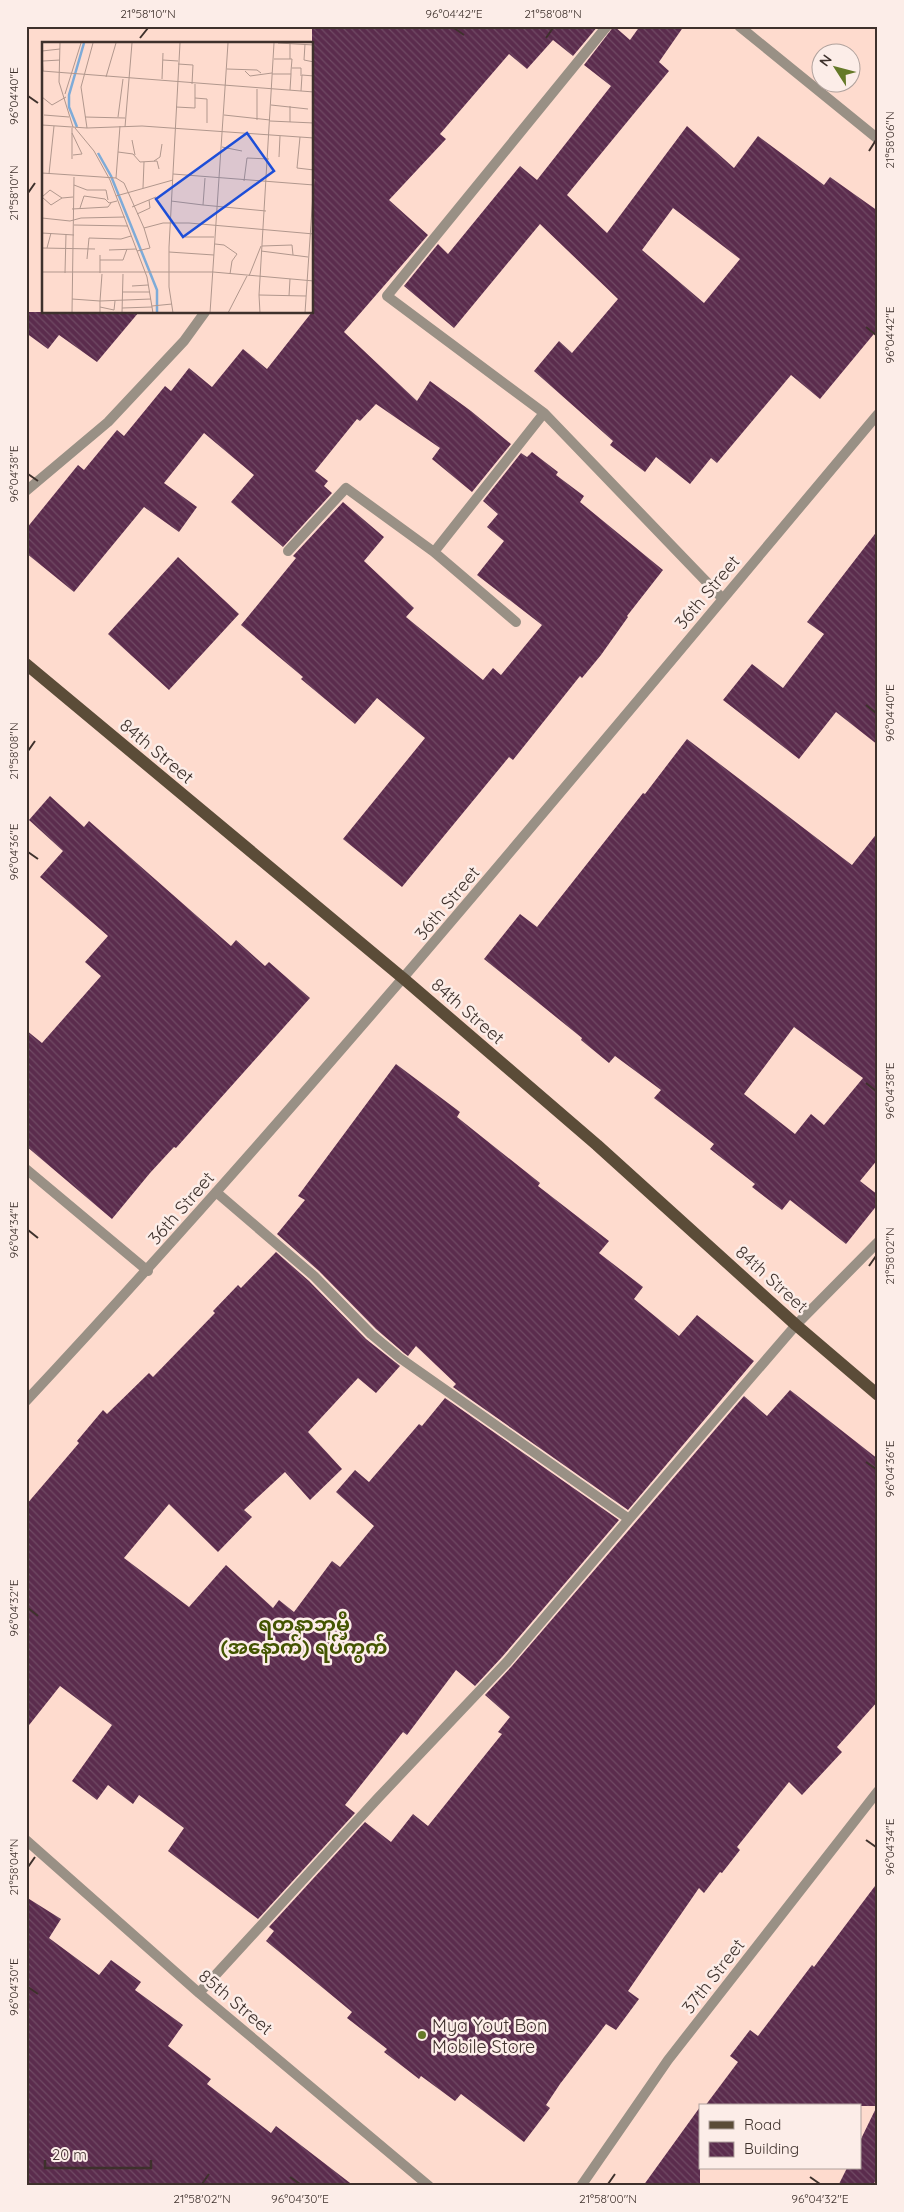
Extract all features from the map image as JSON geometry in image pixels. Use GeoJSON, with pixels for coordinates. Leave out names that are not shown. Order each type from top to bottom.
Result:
{"type":"FeatureCollection","features":[{"type":"Feature","properties":{"kind":"main road","name":"84th Street"},"geometry":{"type":"LineString","coordinates":[[26,664],[404,979],[597,1145],[796,1325],[878,1395]]}},
{"type":"Feature","properties":{"kind":"street"},"geometry":{"type":"LineString","coordinates":[[607,26],[387,296],[544,413],[723,599]]}},
{"type":"Feature","properties":{"kind":"street"},"geometry":{"type":"LineString","coordinates":[[739,26],[878,139]]}},
{"type":"Feature","properties":{"kind":"street"},"geometry":{"type":"LineString","coordinates":[[26,491],[108,422],[184,341],[204,314]]}},
{"type":"Feature","properties":{"kind":"street"},"geometry":{"type":"LineString","coordinates":[[434,552],[544,413]]}},
{"type":"Feature","properties":{"kind":"street","name":"36th Street"},"geometry":{"type":"LineString","coordinates":[[26,1400],[148,1271],[404,979],[878,414]]}},
{"type":"Feature","properties":{"kind":"street"},"geometry":{"type":"LineString","coordinates":[[288,551],[346,488],[434,552],[516,622]]}},
{"type":"Feature","properties":{"kind":"street"},"geometry":{"type":"LineString","coordinates":[[26,1169],[148,1271]]}},
{"type":"Feature","properties":{"kind":"street"},"geometry":{"type":"LineString","coordinates":[[216,1192],[314,1276],[371,1334],[400,1358],[629,1519]]}},
{"type":"Feature","properties":{"kind":"street"},"geometry":{"type":"LineString","coordinates":[[199,1993],[378,1798],[507,1662],[796,1325],[878,1242]]}},
{"type":"Feature","properties":{"kind":"street","name":"37th Street"},"geometry":{"type":"LineString","coordinates":[[581,2186],[668,2060],[878,1791]]}},
{"type":"Feature","properties":{"kind":"street","name":"85th Street"},"geometry":{"type":"LineString","coordinates":[[26,1840],[199,1993],[429,2186]]}},
{"type":"Feature","properties":{"kind":"building"},"geometry":{"type":"Polygon","coordinates":[[[312,26],[598,26],[573,56],[553,40],[527,69],[509,54],[440,134],[446,139],[389,200],[428,235],[344,332],[417,401],[430,381],[511,444],[472,492],[432,459],[440,448],[376,404],[360,421],[357,419],[315,471],[328,481],[324,486],[332,493],[283,547],[231,502],[254,475],[204,433],[164,483],[197,507],[179,532],[144,507],[74,592],[26,553],[26,529],[78,465],[84,470],[117,430],[124,436],[165,386],[171,391],[189,368],[212,387],[243,349],[267,369],[310,314],[314,314],[314,42],[312,42],[312,26]]]}},
{"type":"Feature","properties":{"kind":"building"},"geometry":{"type":"Polygon","coordinates":[[[614,26],[630,40],[640,26],[684,26],[659,62],[669,71],[567,195],[607,233],[687,126],[734,168],[758,136],[824,185],[830,177],[878,211],[878,329],[820,399],[791,375],[717,463],[711,458],[690,484],[656,457],[645,472],[610,445],[613,441],[534,371],[559,341],[572,353],[618,299],[540,224],[454,328],[404,286],[438,244],[448,254],[520,166],[537,180],[611,86],[584,65],[614,26]],[[673,208],[642,250],[704,303],[740,259],[673,208]]]}},
{"type":"Feature","properties":{"kind":"building"},"geometry":{"type":"Polygon","coordinates":[[[26,312],[42,312],[42,314],[137,314],[97,362],[59,335],[48,349],[26,333],[26,312]]]}},
{"type":"Feature","properties":{"kind":"building"},"geometry":{"type":"Polygon","coordinates":[[[532,452],[558,472],[556,475],[584,496],[580,502],[663,570],[627,616],[601,655],[582,678],[580,676],[513,760],[509,757],[402,887],[343,839],[425,738],[377,698],[355,724],[241,625],[296,558],[293,556],[343,502],[384,537],[364,561],[414,608],[406,617],[483,680],[493,668],[501,675],[542,625],[477,575],[504,541],[487,527],[498,514],[483,501],[521,453],[527,457],[532,452]]]}},
{"type":"Feature","properties":{"kind":"building"},"geometry":{"type":"Polygon","coordinates":[[[878,530],[878,745],[836,712],[799,759],[723,700],[752,664],[783,688],[824,634],[807,622],[878,530]]]}},
{"type":"Feature","properties":{"kind":"building"},"geometry":{"type":"Polygon","coordinates":[[[178,557],[239,614],[169,690],[108,634],[178,557]]]}},
{"type":"Feature","properties":{"kind":"building"},"geometry":{"type":"Polygon","coordinates":[[[687,739],[852,865],[878,832],[878,1159],[860,1181],[878,1195],[878,1204],[846,1244],[790,1200],[782,1210],[752,1187],[755,1184],[710,1149],[714,1144],[654,1098],[661,1090],[615,1056],[609,1063],[581,1040],[582,1038],[484,959],[520,914],[537,927],[643,793],[645,794],[687,739]],[[794,1027],[744,1094],[795,1134],[811,1114],[824,1125],[863,1078],[794,1027]]]}},
{"type":"Feature","properties":{"kind":"building"},"geometry":{"type":"Polygon","coordinates":[[[50,796],[84,827],[89,821],[231,946],[236,940],[265,966],[269,962],[310,998],[176,1148],[174,1147],[150,1173],[112,1219],[26,1146],[26,1030],[42,1043],[101,976],[85,962],[108,936],[40,877],[63,851],[29,820],[50,796]]]}},
{"type":"Feature","properties":{"kind":"building"},"geometry":{"type":"Polygon","coordinates":[[[396,1064],[460,1112],[457,1117],[540,1183],[538,1186],[609,1241],[599,1253],[643,1287],[634,1299],[679,1336],[697,1315],[754,1361],[628,1510],[453,1387],[456,1384],[416,1346],[408,1356],[404,1353],[376,1329],[319,1271],[277,1234],[305,1200],[298,1196],[396,1064]]]}},
{"type":"Feature","properties":{"kind":"building"},"geometry":{"type":"Polygon","coordinates":[[[276,1252],[309,1281],[366,1339],[400,1366],[376,1393],[358,1378],[308,1432],[342,1469],[310,1500],[285,1472],[244,1510],[252,1517],[218,1552],[169,1504],[124,1558],[189,1607],[226,1565],[273,1608],[279,1600],[294,1612],[332,1561],[340,1567],[374,1526],[336,1492],[355,1470],[369,1482],[419,1424],[422,1426],[445,1398],[619,1520],[475,1686],[456,1670],[407,1735],[403,1732],[345,1805],[355,1813],[258,1919],[168,1851],[184,1828],[139,1795],[133,1804],[108,1785],[97,1800],[72,1781],[112,1725],[60,1686],[26,1729],[26,1505],[79,1443],[77,1441],[103,1410],[107,1414],[149,1373],[153,1377],[215,1313],[213,1311],[238,1285],[241,1288],[276,1252]]]}},
{"type":"Feature","properties":{"kind":"building"},"geometry":{"type":"Polygon","coordinates":[[[790,1390],[878,1459],[878,1701],[837,1747],[842,1752],[802,1795],[789,1782],[737,1847],[740,1850],[722,1873],[720,1872],[704,1893],[699,1888],[628,1991],[639,1999],[616,2030],[606,2024],[560,2084],[546,2105],[550,2108],[524,2142],[461,2094],[455,2101],[421,2076],[419,2079],[384,2052],[387,2049],[347,2018],[352,2012],[266,1941],[274,1931],[269,1927],[365,1822],[391,1842],[413,1814],[428,1826],[502,1734],[498,1732],[510,1717],[485,1695],[744,1396],[767,1416],[790,1390]]]}},
{"type":"Feature","properties":{"kind":"building"},"geometry":{"type":"Polygon","coordinates":[[[878,1882],[878,2174],[873,2186],[838,2186],[846,2170],[862,2170],[862,2137],[877,2106],[862,2106],[862,2104],[706,2104],[738,2062],[730,2056],[750,2030],[758,2036],[812,1965],[814,1967],[878,1882]]]}},
{"type":"Feature","properties":{"kind":"building"},"geometry":{"type":"Polygon","coordinates":[[[26,1897],[61,1919],[49,1938],[99,1975],[111,1960],[141,1982],[135,1990],[183,2025],[168,2046],[211,2079],[207,2084],[271,2133],[276,2126],[354,2186],[26,2186],[26,1897]]]}},
{"type":"Feature","properties":{"kind":"building"},"geometry":{"type":"Polygon","coordinates":[[[699,2108],[700,2186],[643,2186],[699,2108]]]}},
{"type":"Feature","properties":{"kind":"place","name":"Mya Yout Bon Mobile Store"},"geometry":{"type":"Point","coordinates":[422,2035]}},
{"type":"Feature","properties":{"kind":"district","name":"ရတနာဘုမ္မိ (အနောက်) ရပ်ကွက်"},"geometry":{"type":"Point","coordinates":[304,1634]}}]}
